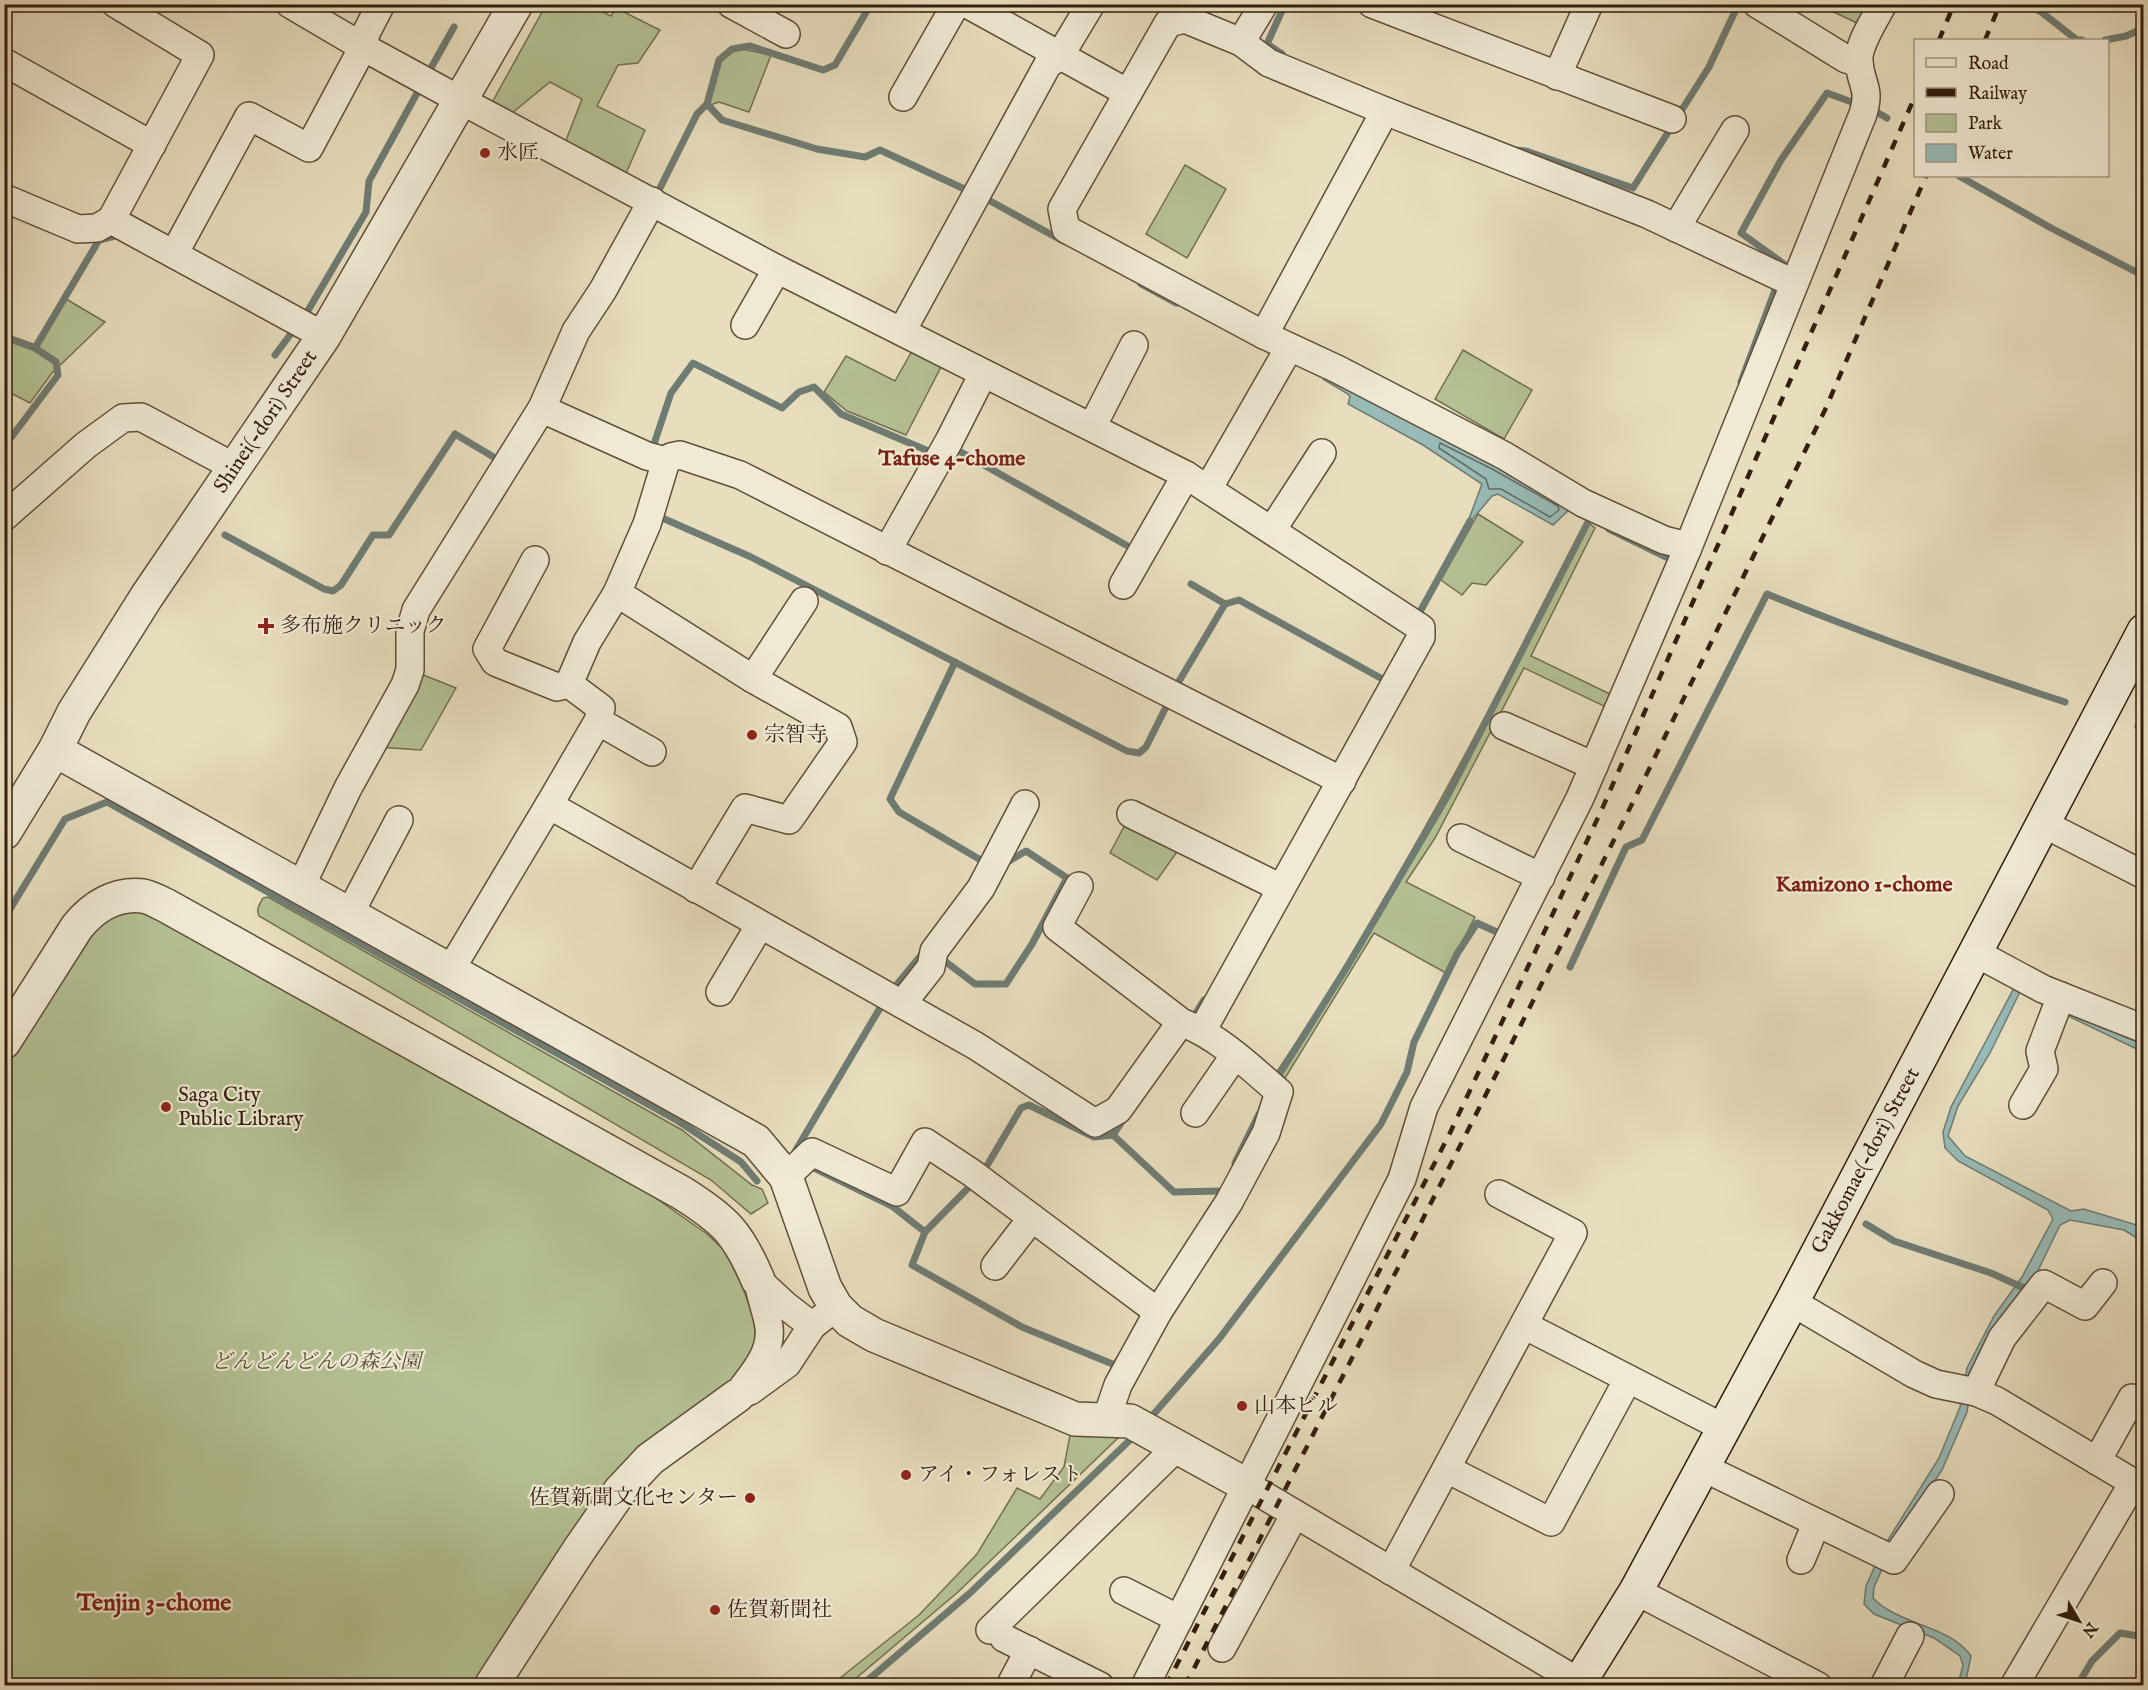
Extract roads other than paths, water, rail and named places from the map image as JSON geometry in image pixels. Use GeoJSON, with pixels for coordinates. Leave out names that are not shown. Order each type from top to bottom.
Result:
{"type":"FeatureCollection","features":[{"type":"Feature","properties":{"kind":"street"},"geometry":{"type":"LineString","coordinates":[[4,198],[78,229],[98,228],[111,220],[200,55],[116,4]]}},
{"type":"Feature","properties":{"kind":"street"},"geometry":{"type":"LineString","coordinates":[[174,254],[249,117],[309,148],[363,47],[366,33],[381,4]]}},
{"type":"Feature","properties":{"kind":"street","name":"Shinei(-dori) Street"},"geometry":{"type":"LineString","coordinates":[[4,833],[56,750],[74,712],[141,606],[236,468],[309,328],[462,101],[516,4]]}},
{"type":"Feature","properties":{"kind":"street"},"geometry":{"type":"LineString","coordinates":[[731,4],[786,34]]}},
{"type":"Feature","properties":{"kind":"street"},"geometry":{"type":"LineString","coordinates":[[903,97],[956,4]]}},
{"type":"Feature","properties":{"kind":"street"},"geometry":{"type":"LineString","coordinates":[[967,4],[1059,57],[1128,93]]}},
{"type":"Feature","properties":{"kind":"street"},"geometry":{"type":"LineString","coordinates":[[902,331],[1048,64],[1059,57],[1091,4]]}},
{"type":"Feature","properties":{"kind":"street"},"geometry":{"type":"LineString","coordinates":[[1241,42],[1264,4]]}},
{"type":"Feature","properties":{"kind":"street"},"geometry":{"type":"LineString","coordinates":[[1372,4],[1671,119]]}},
{"type":"Feature","properties":{"kind":"street"},"geometry":{"type":"LineString","coordinates":[[1557,76],[1589,4]]}},
{"type":"Feature","properties":{"kind":"street"},"geometry":{"type":"LineString","coordinates":[[1756,4],[1846,59],[1859,62]]}},
{"type":"Feature","properties":{"kind":"street"},"geometry":{"type":"LineString","coordinates":[[1145,1686],[1402,1179],[1424,1107],[1580,798],[1677,544],[1784,279],[1865,107],[1867,89],[1859,62],[1860,48],[1883,4]]}},
{"type":"Feature","properties":{"kind":"street"},"geometry":{"type":"LineString","coordinates":[[299,7],[363,47],[777,269],[1186,475],[1416,623],[1421,637],[1334,777],[1191,1026],[1118,1110],[1095,1123],[1015,1070],[902,1004],[549,806]]}},
{"type":"Feature","properties":{"kind":"street"},"geometry":{"type":"LineString","coordinates":[[1677,544],[1583,503],[1505,456],[1337,369],[1284,356],[1264,335],[1066,229],[1062,209],[1168,23],[1185,19],[1241,42],[1269,63],[1605,197],[1784,279]]}},
{"type":"Feature","properties":{"kind":"street"},"geometry":{"type":"LineString","coordinates":[[4,62],[152,145]]}},
{"type":"Feature","properties":{"kind":"street"},"geometry":{"type":"LineString","coordinates":[[1264,335],[1385,111]]}},
{"type":"Feature","properties":{"kind":"street"},"geometry":{"type":"LineString","coordinates":[[1676,228],[1735,130]]}},
{"type":"Feature","properties":{"kind":"street"},"geometry":{"type":"LineString","coordinates":[[301,886],[348,788],[405,685],[410,670],[410,631],[416,610],[536,417],[576,331],[655,203]]}},
{"type":"Feature","properties":{"kind":"street"},"geometry":{"type":"LineString","coordinates":[[111,220],[309,328]]}},
{"type":"Feature","properties":{"kind":"street"},"geometry":{"type":"LineString","coordinates":[[745,324],[777,269]]}},
{"type":"Feature","properties":{"kind":"street"},"geometry":{"type":"LineString","coordinates":[[1092,427],[1134,345]]}},
{"type":"Feature","properties":{"kind":"street"},"geometry":{"type":"LineString","coordinates":[[1208,489],[1284,356]]}},
{"type":"Feature","properties":{"kind":"street"},"geometry":{"type":"LineString","coordinates":[[887,551],[949,441],[983,374]]}},
{"type":"Feature","properties":{"kind":"street"},"geometry":{"type":"LineString","coordinates":[[549,412],[648,456],[666,461]]}},
{"type":"Feature","properties":{"kind":"street"},"geometry":{"type":"LineString","coordinates":[[4,517],[86,445],[123,418],[141,417],[236,468]]}},
{"type":"Feature","properties":{"kind":"street"},"geometry":{"type":"LineString","coordinates":[[1272,530],[1322,453]]}},
{"type":"Feature","properties":{"kind":"street"},"geometry":{"type":"LineString","coordinates":[[569,684],[587,642],[617,593],[647,524],[666,461],[680,455],[740,476],[1334,777]]}},
{"type":"Feature","properties":{"kind":"street"},"geometry":{"type":"LineString","coordinates":[[1123,585],[1186,475]]}},
{"type":"Feature","properties":{"kind":"street"},"geometry":{"type":"LineString","coordinates":[[451,969],[598,721],[601,708],[569,684],[556,687],[495,662],[487,649],[535,560]]}},
{"type":"Feature","properties":{"kind":"street"},"geometry":{"type":"LineString","coordinates":[[617,593],[753,679],[838,727],[843,742],[789,820],[745,808],[696,889]]}},
{"type":"Feature","properties":{"kind":"street"},"geometry":{"type":"LineString","coordinates":[[753,679],[804,601]]}},
{"type":"Feature","properties":{"kind":"street","name":"Gakkomae(-dori) Street"},"geometry":{"type":"LineString","coordinates":[[1578,1684],[1636,1591],[1792,1302],[2144,631]]}},
{"type":"Feature","properties":{"kind":"street"},"geometry":{"type":"LineString","coordinates":[[598,721],[652,752]]}},
{"type":"Feature","properties":{"kind":"street"},"geometry":{"type":"LineString","coordinates":[[1504,726],[1594,766]]}},
{"type":"Feature","properties":{"kind":"street"},"geometry":{"type":"LineString","coordinates":[[56,750],[756,1141],[786,1177],[825,1287],[824,1317],[787,1364],[750,1391],[736,1396],[650,1459],[620,1491],[491,1686]]}},
{"type":"Feature","properties":{"kind":"street"},"geometry":{"type":"LineString","coordinates":[[902,1004],[931,966],[934,951],[981,888],[1025,804]]}},
{"type":"Feature","properties":{"kind":"street"},"geometry":{"type":"LineString","coordinates":[[1131,814],[1274,884]]}},
{"type":"Feature","properties":{"kind":"street"},"geometry":{"type":"LineString","coordinates":[[350,913],[399,820]]}},
{"type":"Feature","properties":{"kind":"street"},"geometry":{"type":"LineString","coordinates":[[2044,824],[2144,875]]}},
{"type":"Feature","properties":{"kind":"street"},"geometry":{"type":"LineString","coordinates":[[1461,838],[1541,877]]}},
{"type":"Feature","properties":{"kind":"street"},"geometry":{"type":"LineString","coordinates":[[1079,885],[1057,927],[1191,1026],[1235,1055],[1279,1092],[1266,1132],[1229,1202],[1158,1312],[1118,1385],[1106,1420]]}},
{"type":"Feature","properties":{"kind":"street"},"geometry":{"type":"LineString","coordinates":[[4,1042],[76,927],[89,912],[105,902],[126,897],[144,896],[165,905],[682,1193],[713,1213],[746,1250],[758,1280],[760,1298],[769,1328],[767,1350],[736,1396]]}},
{"type":"Feature","properties":{"kind":"street"},"geometry":{"type":"LineString","coordinates":[[720,992],[760,925]]}},
{"type":"Feature","properties":{"kind":"street"},"geometry":{"type":"LineString","coordinates":[[1976,953],[2043,989],[2058,1004],[2144,1029]]}},
{"type":"Feature","properties":{"kind":"street"},"geometry":{"type":"LineString","coordinates":[[2023,1105],[2044,1069],[2040,1052],[2058,1004]]}},
{"type":"Feature","properties":{"kind":"street"},"geometry":{"type":"LineString","coordinates":[[1195,1113],[1235,1055]]}},
{"type":"Feature","properties":{"kind":"street"},"geometry":{"type":"LineString","coordinates":[[786,1177],[812,1152],[897,1192],[925,1142],[979,1178],[1158,1312]]}},
{"type":"Feature","properties":{"kind":"street"},"geometry":{"type":"LineString","coordinates":[[1391,1571],[1573,1233],[1499,1194]]}},
{"type":"Feature","properties":{"kind":"street"},"geometry":{"type":"LineString","coordinates":[[995,1266],[1032,1218]]}},
{"type":"Feature","properties":{"kind":"street"},"geometry":{"type":"LineString","coordinates":[[758,1280],[785,1305],[824,1317],[850,1321],[874,1335],[1075,1419],[1130,1421],[1248,1486],[1578,1684]]}},
{"type":"Feature","properties":{"kind":"street"},"geometry":{"type":"LineString","coordinates":[[1968,1391],[2002,1338],[2044,1284],[2085,1306],[2103,1283]]}},
{"type":"Feature","properties":{"kind":"street"},"geometry":{"type":"LineString","coordinates":[[1792,1302],[1914,1374],[1936,1384],[1968,1391],[1997,1401],[2138,1486],[2014,1686]]}},
{"type":"Feature","properties":{"kind":"street"},"geometry":{"type":"LineString","coordinates":[[1524,1325],[1724,1428]]}},
{"type":"Feature","properties":{"kind":"street"},"geometry":{"type":"LineString","coordinates":[[1447,1469],[1551,1522],[1628,1379]]}},
{"type":"Feature","properties":{"kind":"street"},"geometry":{"type":"LineString","coordinates":[[2097,1461],[2132,1398]]}},
{"type":"Feature","properties":{"kind":"street"},"geometry":{"type":"LineString","coordinates":[[1100,1686],[997,1634],[1177,1447]]}},
{"type":"Feature","properties":{"kind":"street"},"geometry":{"type":"LineString","coordinates":[[1702,1467],[1884,1556],[1940,1494]]}},
{"type":"Feature","properties":{"kind":"street"},"geometry":{"type":"LineString","coordinates":[[1222,1648],[1295,1514]]}},
{"type":"Feature","properties":{"kind":"street"},"geometry":{"type":"LineString","coordinates":[[1801,1560],[1816,1524]]}},
{"type":"Feature","properties":{"kind":"street"},"geometry":{"type":"LineString","coordinates":[[1125,1591],[1179,1619]]}},
{"type":"Feature","properties":{"kind":"street"},"geometry":{"type":"LineString","coordinates":[[1636,1591],[1818,1686]]}},
{"type":"Feature","properties":{"kind":"street"},"geometry":{"type":"LineString","coordinates":[[1884,1686],[1910,1636]]}},
{"type":"Feature","properties":{"kind":"street"},"geometry":{"type":"LineString","coordinates":[[1010,1686],[1029,1650]]}},
{"type":"Feature","properties":{"kind":"water"},"geometry":{"type":"Polygon","coordinates":[[[1324,373],[1572,507],[1553,525],[1498,494],[1492,496],[1466,527],[1482,484],[1423,445],[1348,404],[1350,397],[1348,394],[1323,379],[1324,373]]]}},
{"type":"Feature","properties":{"kind":"water"},"geometry":{"type":"Polygon","coordinates":[[[2018,987],[2019,994],[1990,1053],[1958,1106],[1948,1136],[1965,1156],[2071,1211],[2084,1209],[2143,1227],[2143,1242],[2124,1230],[2070,1220],[2060,1225],[2029,1289],[1974,1371],[1967,1412],[1942,1470],[1893,1545],[1874,1587],[1873,1598],[1884,1607],[1950,1637],[1971,1656],[1965,1685],[1958,1685],[1963,1665],[1960,1656],[1934,1638],[1874,1614],[1864,1604],[1866,1586],[1883,1548],[1939,1458],[1960,1407],[1967,1368],[1994,1316],[2022,1277],[2053,1219],[2048,1210],[1958,1161],[1945,1148],[1943,1132],[1951,1107],[2014,988],[2018,987]]]}},
{"type":"Feature","properties":{"kind":"water"},"geometry":{"type":"Polygon","coordinates":[[[2066,1005],[2143,1037],[2143,1052],[2066,1015],[2066,1005]]]}},
{"type":"Feature","properties":{"kind":"waterway"},"geometry":{"type":"LineString","coordinates":[[271,4],[285,12]]}},
{"type":"Feature","properties":{"kind":"waterway"},"geometry":{"type":"LineString","coordinates":[[655,198],[697,114],[707,104],[719,60],[732,49],[750,46],[823,70],[835,65],[871,4]]}},
{"type":"Feature","properties":{"kind":"waterway"},"geometry":{"type":"LineString","coordinates":[[1282,54],[1267,44],[1285,4]]}},
{"type":"Feature","properties":{"kind":"waterway"},"geometry":{"type":"LineString","coordinates":[[2023,4],[2040,11],[2076,39]]}},
{"type":"Feature","properties":{"kind":"waterway"},"geometry":{"type":"LineString","coordinates":[[1678,116],[1709,67],[1738,5]]}},
{"type":"Feature","properties":{"kind":"waterway"},"geometry":{"type":"LineString","coordinates":[[427,75],[454,27]]}},
{"type":"Feature","properties":{"kind":"waterway"},"geometry":{"type":"LineString","coordinates":[[2109,39],[2126,36],[2144,28]]}},
{"type":"Feature","properties":{"kind":"waterway"},"geometry":{"type":"LineString","coordinates":[[303,319],[366,212],[369,181],[422,84]]}},
{"type":"Feature","properties":{"kind":"waterway"},"geometry":{"type":"LineString","coordinates":[[1782,269],[1784,264],[1741,233],[1781,160],[1827,93],[1860,105]]}},
{"type":"Feature","properties":{"kind":"waterway"},"geometry":{"type":"LineString","coordinates":[[707,104],[722,120],[817,149],[865,157],[880,150],[971,192]]}},
{"type":"Feature","properties":{"kind":"waterway"},"geometry":{"type":"LineString","coordinates":[[1871,109],[1887,118]]}},
{"type":"Feature","properties":{"kind":"waterway"},"geometry":{"type":"LineString","coordinates":[[1514,150],[1526,151],[1633,188],[1672,126]]}},
{"type":"Feature","properties":{"kind":"waterway"},"geometry":{"type":"LineString","coordinates":[[1961,177],[2051,228],[2144,276]]}},
{"type":"Feature","properties":{"kind":"waterway"},"geometry":{"type":"LineString","coordinates":[[981,196],[1063,241]]}},
{"type":"Feature","properties":{"kind":"waterway"},"geometry":{"type":"LineString","coordinates":[[4,447],[58,375],[56,362],[35,348],[99,240],[121,236]]}},
{"type":"Feature","properties":{"kind":"waterway"},"geometry":{"type":"LineString","coordinates":[[1741,382],[1778,282]]}},
{"type":"Feature","properties":{"kind":"waterway"},"geometry":{"type":"LineString","coordinates":[[1141,284],[1176,303]]}},
{"type":"Feature","properties":{"kind":"waterway"},"geometry":{"type":"LineString","coordinates":[[275,355],[296,327]]}},
{"type":"Feature","properties":{"kind":"waterway"},"geometry":{"type":"LineString","coordinates":[[4,337],[35,348]]}},
{"type":"Feature","properties":{"kind":"waterway"},"geometry":{"type":"LineString","coordinates":[[650,447],[653,447],[671,393],[693,363],[782,408],[799,392],[814,387],[841,414],[926,450]]}},
{"type":"Feature","properties":{"kind":"waterway"},"geometry":{"type":"LineString","coordinates":[[225,535],[324,589],[333,591],[341,585],[373,535],[389,535],[455,434],[497,459]]}},
{"type":"Feature","properties":{"kind":"waterway"},"geometry":{"type":"LineString","coordinates":[[959,451],[1126,545]]}},
{"type":"Feature","properties":{"kind":"waterway"},"geometry":{"type":"LineString","coordinates":[[660,517],[751,557],[1127,751],[1139,753],[1146,747],[1168,703]]}},
{"type":"Feature","properties":{"kind":"waterway"},"geometry":{"type":"LineString","coordinates":[[1277,1078],[1347,967],[1448,795],[1589,520]]}},
{"type":"Feature","properties":{"kind":"waterway"},"geometry":{"type":"LineString","coordinates":[[1416,619],[1470,521]]}},
{"type":"Feature","properties":{"kind":"waterway"},"geometry":{"type":"LineString","coordinates":[[1609,529],[1666,557],[1672,547]]}},
{"type":"Feature","properties":{"kind":"waterway"},"geometry":{"type":"LineString","coordinates":[[1191,584],[1225,604],[1239,600],[1386,681]]}},
{"type":"Feature","properties":{"kind":"waterway"},"geometry":{"type":"LineString","coordinates":[[1570,967],[1626,847],[1642,840],[1767,594],[1915,651],[2065,702]]}},
{"type":"Feature","properties":{"kind":"waterway"},"geometry":{"type":"LineString","coordinates":[[1178,683],[1225,604]]}},
{"type":"Feature","properties":{"kind":"waterway"},"geometry":{"type":"LineString","coordinates":[[955,662],[890,799],[899,812],[979,859]]}},
{"type":"Feature","properties":{"kind":"waterway"},"geometry":{"type":"LineString","coordinates":[[2138,726],[2144,728]]}},
{"type":"Feature","properties":{"kind":"waterway"},"geometry":{"type":"LineString","coordinates":[[4,919],[65,819],[107,802],[678,1121],[741,1162],[757,1181]]}},
{"type":"Feature","properties":{"kind":"waterway"},"geometry":{"type":"LineString","coordinates":[[946,962],[975,984],[1006,984],[1032,944],[1067,878],[1026,851],[1009,861]]}},
{"type":"Feature","properties":{"kind":"waterway"},"geometry":{"type":"LineString","coordinates":[[1152,1416],[1219,1339],[1381,1124],[1407,1072],[1414,1042],[1457,954],[1477,923],[1499,933]]}},
{"type":"Feature","properties":{"kind":"waterway"},"geometry":{"type":"LineString","coordinates":[[894,988],[922,954]]}},
{"type":"Feature","properties":{"kind":"waterway"},"geometry":{"type":"LineString","coordinates":[[1191,1021],[1204,1000]]}},
{"type":"Feature","properties":{"kind":"waterway"},"geometry":{"type":"LineString","coordinates":[[796,1150],[883,1003]]}},
{"type":"Feature","properties":{"kind":"waterway"},"geometry":{"type":"LineString","coordinates":[[982,1174],[1021,1108],[1029,1105],[1094,1137],[1113,1135],[1125,1117]]}},
{"type":"Feature","properties":{"kind":"waterway"},"geometry":{"type":"LineString","coordinates":[[1235,1163],[1259,1114]]}},
{"type":"Feature","properties":{"kind":"waterway"},"geometry":{"type":"LineString","coordinates":[[1113,1135],[1174,1192],[1220,1191]]}},
{"type":"Feature","properties":{"kind":"waterway"},"geometry":{"type":"LineString","coordinates":[[814,1168],[892,1206],[925,1232]]}},
{"type":"Feature","properties":{"kind":"waterway"},"geometry":{"type":"LineString","coordinates":[[974,1182],[925,1232],[912,1265],[1022,1327],[1115,1365],[1119,1359]]}},
{"type":"Feature","properties":{"kind":"waterway"},"geometry":{"type":"LineString","coordinates":[[1866,1224],[1894,1241],[1991,1273],[2024,1288]]}},
{"type":"Feature","properties":{"kind":"waterway"},"geometry":{"type":"LineString","coordinates":[[861,1686],[970,1593],[1131,1439]]}},
{"type":"Feature","properties":{"kind":"waterway"},"geometry":{"type":"LineString","coordinates":[[2077,1686],[2092,1661],[2120,1633],[2144,1637]]}},
{"type":"Feature","properties":{"kind":"railway"},"geometry":{"type":"LineString","coordinates":[[1939,39],[1954,4]]}},
{"type":"Feature","properties":{"kind":"railway"},"geometry":{"type":"LineString","coordinates":[[1985,39],[2000,4]]}},
{"type":"Feature","properties":{"kind":"railway"},"geometry":{"type":"LineString","coordinates":[[1166,1686],[1449,1135],[1602,809],[1914,99]]}},
{"type":"Feature","properties":{"kind":"railway"},"geometry":{"type":"LineString","coordinates":[[1185,1686],[1628,812],[1825,410],[1926,177]]}},
{"type":"Feature","properties":{"kind":"place","name":"水匠"},"geometry":{"type":"Point","coordinates":[485,153]}},
{"type":"Feature","properties":{"kind":"place","name":"多布施クリニック"},"geometry":{"type":"Point","coordinates":[266,626]}},
{"type":"Feature","properties":{"kind":"place","name":"宗智寺"},"geometry":{"type":"Point","coordinates":[752,735]}},
{"type":"Feature","properties":{"kind":"place","name":"Saga City Public Library"},"geometry":{"type":"Point","coordinates":[166,1107]}},
{"type":"Feature","properties":{"kind":"place","name":"山本ビル"},"geometry":{"type":"Point","coordinates":[1242,1406]}},
{"type":"Feature","properties":{"kind":"place","name":"アイ・フォレスト"},"geometry":{"type":"Point","coordinates":[906,1475]}},
{"type":"Feature","properties":{"kind":"place","name":"佐賀新聞文化センター"},"geometry":{"type":"Point","coordinates":[750,1498]}},
{"type":"Feature","properties":{"kind":"place","name":"佐賀新聞社"},"geometry":{"type":"Point","coordinates":[715,1610]}},
{"type":"Feature","properties":{"kind":"district","name":"Tafuse 4-chome"},"geometry":{"type":"Point","coordinates":[952,459]}},
{"type":"Feature","properties":{"kind":"district","name":"Kamizono 1-chome"},"geometry":{"type":"Point","coordinates":[1864,885]}},
{"type":"Feature","properties":{"kind":"district","name":"Tenjin 3-chome"},"geometry":{"type":"Point","coordinates":[154,1603]}},
{"type":"Feature","properties":{"kind":"park label","name":"どんどんどんの森公園"},"geometry":{"type":"Point","coordinates":[316,1362]}}]}
